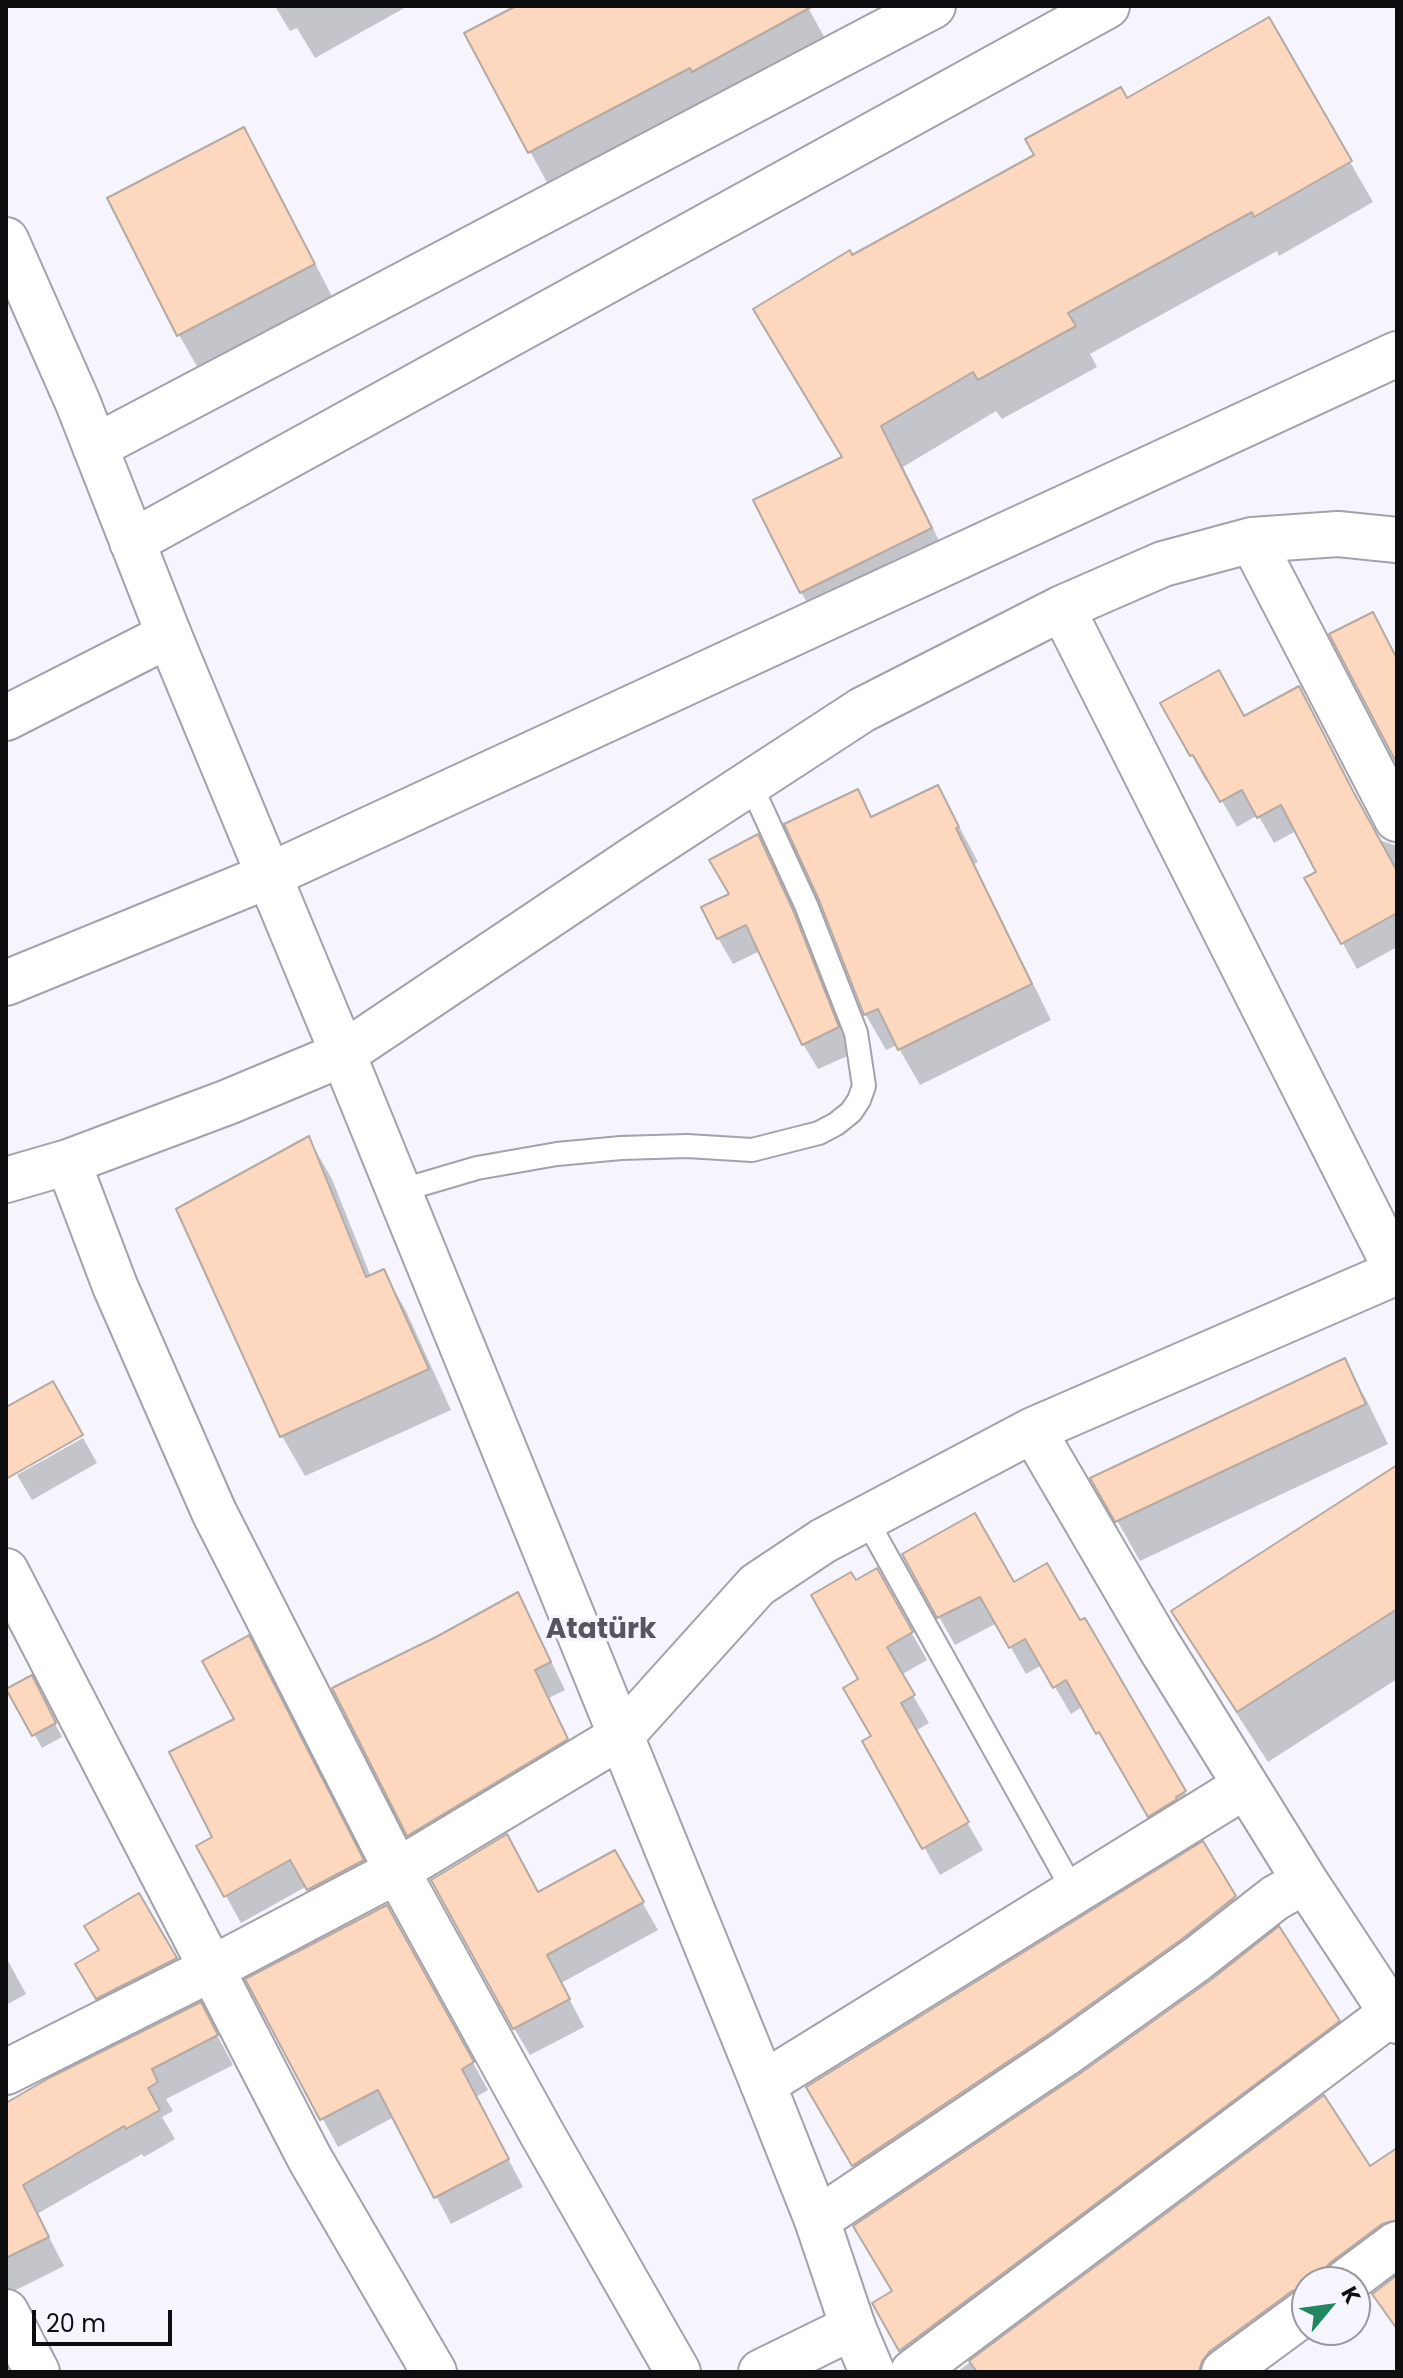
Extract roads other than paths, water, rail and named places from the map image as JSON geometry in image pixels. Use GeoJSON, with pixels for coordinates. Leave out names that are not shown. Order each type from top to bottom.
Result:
{"type":"FeatureCollection","features":[{"type":"Feature","properties":{"kind":"street"},"geometry":{"type":"LineString","coordinates":[[95,447],[933,6]]}},
{"type":"Feature","properties":{"kind":"street"},"geometry":{"type":"LineString","coordinates":[[132,542],[1107,6]]}},
{"type":"Feature","properties":{"kind":"street"},"geometry":{"type":"LineString","coordinates":[[7,246],[95,447],[169,635],[763,2084],[872,2372]]}},
{"type":"Feature","properties":{"kind":"street"},"geometry":{"type":"LineString","coordinates":[[6,983],[268,876],[1397,354]]}},
{"type":"Feature","properties":{"kind":"street"},"geometry":{"type":"LineString","coordinates":[[6,1180],[68,1162],[228,1102],[343,1054],[862,710],[1062,608],[1163,564],[1252,540],[1338,534],[1397,540]]}},
{"type":"Feature","properties":{"kind":"street"},"geometry":{"type":"LineString","coordinates":[[1252,540],[1397,819]]}},
{"type":"Feature","properties":{"kind":"street"},"geometry":{"type":"LineString","coordinates":[[6,2072],[397,1871],[621,1736],[757,1585],[823,1541],[1033,1430],[1397,1271],[1062,608]]}},
{"type":"Feature","properties":{"kind":"street"},"geometry":{"type":"LineString","coordinates":[[6,718],[169,635]]}},
{"type":"Feature","properties":{"kind":"street"},"geometry":{"type":"LineString","coordinates":[[68,1162],[115,1286],[214,1512],[397,1871],[678,2372]]}},
{"type":"Feature","properties":{"kind":"street"},"geometry":{"type":"LineString","coordinates":[[913,2372],[1395,2014],[1245,1786],[1033,1430]]}},
{"type":"Feature","properties":{"kind":"street"},"geometry":{"type":"LineString","coordinates":[[6,1571],[310,2159],[434,2372]]}},
{"type":"Feature","properties":{"kind":"street"},"geometry":{"type":"LineString","coordinates":[[763,2084],[1245,1786]]}},
{"type":"Feature","properties":{"kind":"street"},"geometry":{"type":"LineString","coordinates":[[817,2220],[1063,2055],[1197,1959],[1275,1898],[1305,1881]]}},
{"type":"Feature","properties":{"kind":"street"},"geometry":{"type":"LineString","coordinates":[[1367,2266],[1397,2244]]}},
{"type":"Feature","properties":{"kind":"street"},"geometry":{"type":"LineString","coordinates":[[6,2312],[37,2372]]}},
{"type":"Feature","properties":{"kind":"street"},"geometry":{"type":"LineString","coordinates":[[1224,2372],[1291,2323]]}},
{"type":"Feature","properties":{"kind":"street"},"geometry":{"type":"LineString","coordinates":[[761,2372],[853,2327]]}},
{"type":"Feature","properties":{"kind":"lane"},"geometry":{"type":"LineString","coordinates":[[399,1191],[477,1168],[557,1154],[687,1146],[752,1150],[819,1133],[851,1112],[864,1086],[856,1033],[806,905],[750,783]]}},
{"type":"Feature","properties":{"kind":"lane"},"geometry":{"type":"LineString","coordinates":[[866,1519],[1074,1892]]}},
{"type":"Feature","properties":{"kind":"district","name":"Atatürk"},"geometry":{"type":"Point","coordinates":[601,1631]}}]}
